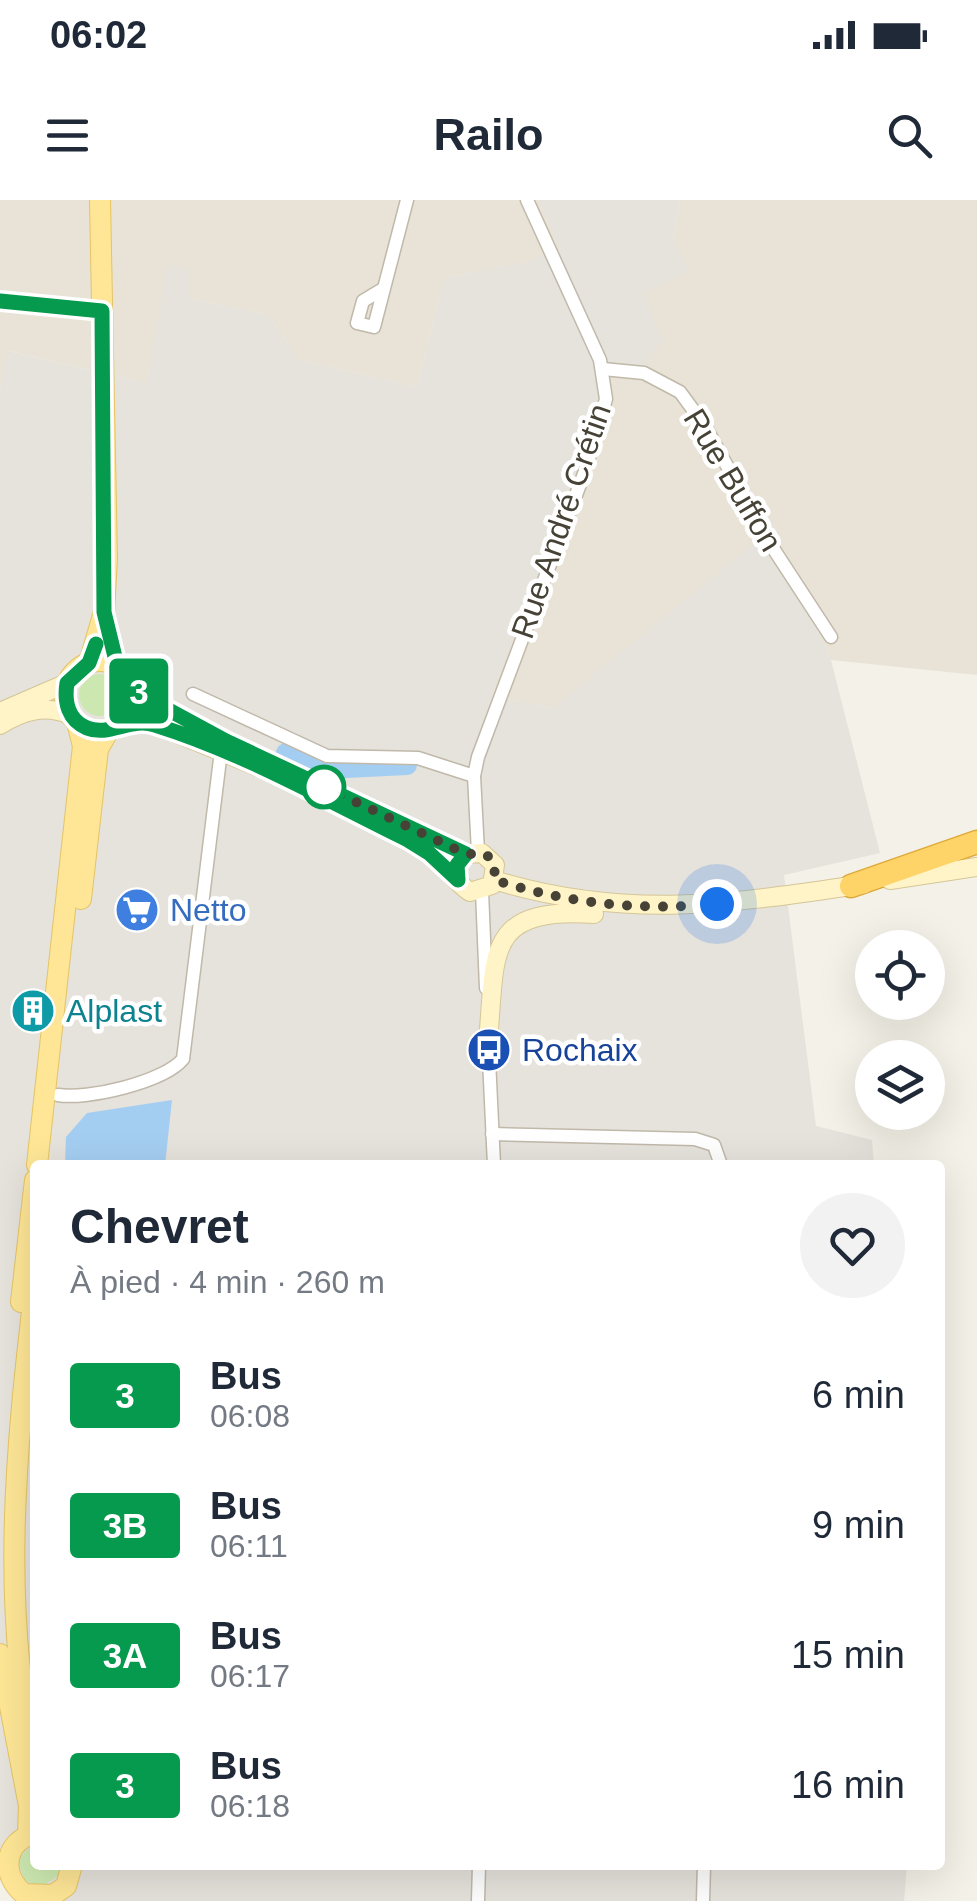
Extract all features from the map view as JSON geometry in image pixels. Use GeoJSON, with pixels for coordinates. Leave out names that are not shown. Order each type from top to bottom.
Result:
{"type":"FeatureCollection","features":[{"type":"Feature","properties":{"kind":"highway"},"geometry":{"type":"LineString","coordinates":[[851,886],[977,842]]}},
{"type":"Feature","properties":{"kind":"main road"},"geometry":{"type":"LineString","coordinates":[[100,200],[104,612],[117,665],[143,696],[226,741],[492,859],[488,886]]}},
{"type":"Feature","properties":{"kind":"main road"},"geometry":{"type":"LineString","coordinates":[[0,712],[67,683],[89,663],[104,612]]}},
{"type":"Feature","properties":{"kind":"main road"},"geometry":{"type":"LineString","coordinates":[[89,663],[117,665]]}},
{"type":"Feature","properties":{"kind":"main road"},"geometry":{"type":"LineString","coordinates":[[38,1160],[83,746],[67,683]]}},
{"type":"Feature","properties":{"kind":"main road"},"geometry":{"type":"LineString","coordinates":[[51,1160],[98,749],[134,708],[134,684]]}},
{"type":"Feature","properties":{"kind":"main road"},"geometry":{"type":"LineString","coordinates":[[0,725],[26,711],[47,708],[97,731],[146,722],[221,752],[408,840],[429,853],[470,892],[488,886],[624,907],[741,902]]}},
{"type":"Feature","properties":{"kind":"main road"},"geometry":{"type":"LineString","coordinates":[[458,880],[457,865],[472,853]]}},
{"type":"Feature","properties":{"kind":"main road"},"geometry":{"type":"LineString","coordinates":[[488,1042],[496,956],[507,934],[526,918],[553,911],[637,916],[977,867]]}},
{"type":"Feature","properties":{"kind":"main road"},"geometry":{"type":"LineString","coordinates":[[30,1223],[4,1466],[0,1563],[9,1576],[18,1678],[30,1739]]}},
{"type":"Feature","properties":{"kind":"main road"},"geometry":{"type":"LineString","coordinates":[[4,1466],[21,1404],[30,1328]]}},
{"type":"Feature","properties":{"kind":"main road"},"geometry":{"type":"LineString","coordinates":[[16,1343],[16,1394],[21,1404]]}},
{"type":"Feature","properties":{"kind":"main road"},"geometry":{"type":"LineString","coordinates":[[0,1654],[29,1806],[20,1836],[4,1860],[15,1886],[40,1900],[70,1884]]}},
{"type":"Feature","properties":{"kind":"street"},"geometry":{"type":"LineString","coordinates":[[383,289],[407,200]]}},
{"type":"Feature","properties":{"kind":"street","name":"Rue André Crétin"},"geometry":{"type":"LineString","coordinates":[[472,853],[474,776],[603,413],[607,384],[527,200]]}},
{"type":"Feature","properties":{"kind":"street"},"geometry":{"type":"LineString","coordinates":[[0,301],[102,311]]}},
{"type":"Feature","properties":{"kind":"street","name":"Rue Buffon"},"geometry":{"type":"LineString","coordinates":[[603,369],[644,374],[680,392],[705,426],[769,542],[831,636]]}},
{"type":"Feature","properties":{"kind":"street"},"geometry":{"type":"LineString","coordinates":[[193,694],[326,756],[418,758],[474,776]]}},
{"type":"Feature","properties":{"kind":"street"},"geometry":{"type":"LineString","coordinates":[[58,1095],[87,1098],[170,1070],[183,1060],[221,752]]}},
{"type":"Feature","properties":{"kind":"street"},"geometry":{"type":"LineString","coordinates":[[488,886],[488,1042],[494,1160]]}},
{"type":"Feature","properties":{"kind":"street"},"geometry":{"type":"LineString","coordinates":[[492,1134],[696,1138],[714,1145],[720,1160]]}},
{"type":"Feature","properties":{"kind":"street"},"geometry":{"type":"LineString","coordinates":[[478,1901],[479,1870]]}},
{"type":"Feature","properties":{"kind":"street"},"geometry":{"type":"LineString","coordinates":[[703,1901],[704,1870]]}},
{"type":"Feature","properties":{"kind":"shaded area"},"geometry":{"type":"Polygon","coordinates":[[[0,200],[538,200],[561,248],[526,262],[444,278],[417,387],[299,360],[268,315],[189,298],[168,264],[147,383],[9,351],[0,390],[0,200]]]}},
{"type":"Feature","properties":{"kind":"shaded area"},"geometry":{"type":"Polygon","coordinates":[[[538,200],[680,200],[673,241],[689,272],[643,292],[663,340],[642,367],[619,362],[602,383],[574,481],[491,696],[553,708],[758,540],[817,629],[831,660],[880,853],[784,875],[816,1126],[872,1140],[874,1160],[30,1160],[30,1870],[907,1870],[904,1901],[28,1901],[0,1865],[0,390],[8,351],[147,383],[167,264],[190,269],[189,298],[268,315],[299,360],[417,387],[444,278],[526,262],[560,248],[538,200]]]}},
{"type":"Feature","properties":{"kind":"shaded area"},"geometry":{"type":"Polygon","coordinates":[[[680,200],[977,200],[977,675],[831,660],[817,629],[758,541],[553,708],[491,696],[602,383],[619,362],[643,292],[673,241],[680,200]]]}},
{"type":"Feature","properties":{"kind":"shaded area"},"geometry":{"type":"Polygon","coordinates":[[[30,1515],[30,1647],[21,1566],[22,1516],[30,1515]]]}},
{"type":"Feature","properties":{"kind":"green space"},"geometry":{"type":"Polygon","coordinates":[[[100,674],[115,680],[121,695],[115,710],[100,716],[85,710],[79,695],[85,680],[100,674]]]}},
{"type":"Feature","properties":{"kind":"green space"},"geometry":{"type":"Polygon","coordinates":[[[30,1847],[30,1870],[60,1870],[58,1876],[41,1887],[25,1881],[17,1860],[30,1847]]]}},
{"type":"Feature","properties":{"kind":"water"},"geometry":{"type":"Polygon","coordinates":[[[172,1100],[166,1160],[65,1160],[66,1137],[87,1113],[172,1100]]]}},
{"type":"Feature","properties":{"kind":"waterway"},"geometry":{"type":"LineString","coordinates":[[286,753],[326,769],[407,765]]}},
{"type":"Feature","properties":{"kind":"bus line","name":"3"},"geometry":{"type":"LineString","coordinates":[[0,301],[102,311],[107,558],[104,612],[117,665],[128,673],[143,696],[226,741],[466,854],[457,865],[458,880],[438,860],[408,840],[159,726],[146,722],[109,730],[86,728],[70,714],[65,694],[73,673],[89,663],[96,644]]}},
{"type":"Feature","properties":{"kind":"place","name":"Netto"},"geometry":{"type":"Point","coordinates":[137,910]}},
{"type":"Feature","properties":{"kind":"place","name":"Alplast"},"geometry":{"type":"Point","coordinates":[33,1011]}},
{"type":"Feature","properties":{"kind":"place","name":"Rochaix"},"geometry":{"type":"Point","coordinates":[489,1050]}},
{"type":"Feature","properties":{"kind":"route"},"geometry":{"type":"LineString","coordinates":[[324,787],[466,854],[486,854],[495,865],[494,880],[524,889],[624,907],[717,904]]}}]}
